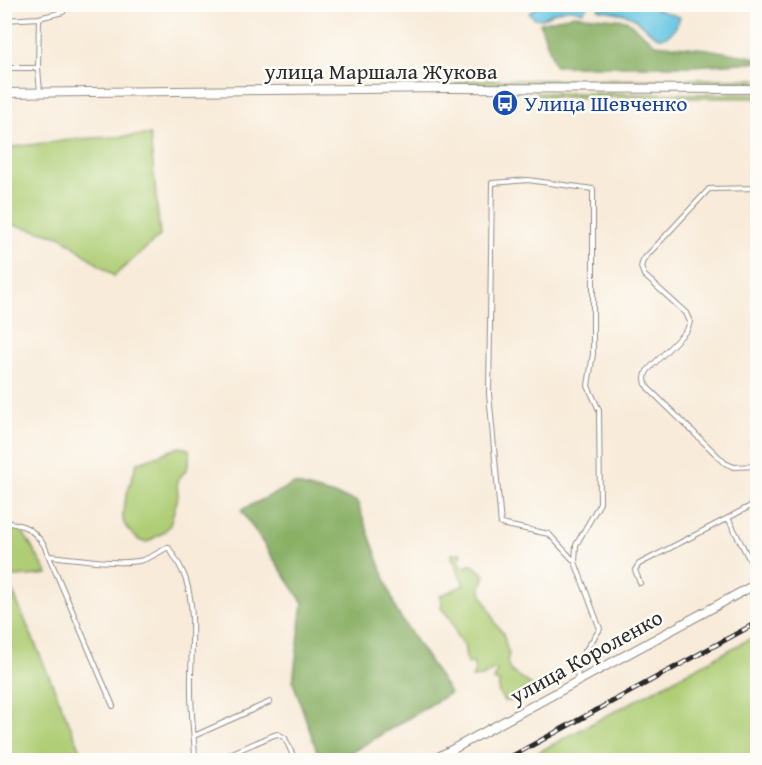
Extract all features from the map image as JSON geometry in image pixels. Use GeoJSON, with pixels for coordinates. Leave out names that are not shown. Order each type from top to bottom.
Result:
{"type":"FeatureCollection","features":[{"type":"Feature","properties":{"kind":"street","name":"улица Маршала Жукова"},"geometry":{"type":"LineString","coordinates":[[4,93],[448,88],[758,89]]}},
{"type":"Feature","properties":{"kind":"street","name":"улица Короленко"},"geometry":{"type":"LineString","coordinates":[[433,760],[758,583]]}},
{"type":"Feature","properties":{"kind":"lane"},"geometry":{"type":"LineString","coordinates":[[4,20],[39,18],[63,12],[69,4]]}},
{"type":"Feature","properties":{"kind":"lane"},"geometry":{"type":"LineString","coordinates":[[39,18],[40,93]]}},
{"type":"Feature","properties":{"kind":"lane"},"geometry":{"type":"LineString","coordinates":[[4,68],[38,68]]}},
{"type":"Feature","properties":{"kind":"lane"},"geometry":{"type":"LineString","coordinates":[[575,562],[576,545],[600,503],[599,410],[588,386],[593,354],[593,189],[528,180],[492,183],[489,394],[501,525],[549,534],[575,562],[600,629],[579,660],[577,681]]}},
{"type":"Feature","properties":{"kind":"lane"},"geometry":{"type":"LineString","coordinates":[[758,188],[710,189],[643,260],[641,267],[644,275],[686,313],[690,322],[687,330],[645,375],[648,388],[725,463],[734,467],[758,466]]}},
{"type":"Feature","properties":{"kind":"lane"},"geometry":{"type":"LineString","coordinates":[[640,584],[635,570],[639,564],[758,502]]}},
{"type":"Feature","properties":{"kind":"lane"},"geometry":{"type":"LineString","coordinates":[[728,518],[758,576]]}},
{"type":"Feature","properties":{"kind":"lane"},"geometry":{"type":"LineString","coordinates":[[4,522],[20,524],[30,530],[44,545],[113,706]]}},
{"type":"Feature","properties":{"kind":"lane"},"geometry":{"type":"LineString","coordinates":[[49,556],[132,562],[152,556],[168,547],[185,579],[191,604],[191,693],[197,760]]}},
{"type":"Feature","properties":{"kind":"lane"},"geometry":{"type":"LineString","coordinates":[[194,736],[270,702]]}},
{"type":"Feature","properties":{"kind":"lane"},"geometry":{"type":"LineString","coordinates":[[216,760],[278,734],[285,738],[295,760]]}},
{"type":"Feature","properties":{"kind":"green space"},"geometry":{"type":"Polygon","coordinates":[[[574,15],[626,20],[655,44],[707,49],[757,58],[757,62],[693,66],[555,66],[540,23],[574,15]]]}},
{"type":"Feature","properties":{"kind":"green space"},"geometry":{"type":"Polygon","coordinates":[[[757,79],[757,83],[455,84],[454,80],[757,79]]]}},
{"type":"Feature","properties":{"kind":"green space"},"geometry":{"type":"Polygon","coordinates":[[[535,93],[757,94],[758,98],[523,97],[535,93]]]}},
{"type":"Feature","properties":{"kind":"green space"},"geometry":{"type":"Polygon","coordinates":[[[150,135],[160,236],[114,276],[60,236],[5,223],[5,148],[78,139],[150,135]]]}},
{"type":"Feature","properties":{"kind":"green space"},"geometry":{"type":"Polygon","coordinates":[[[180,447],[189,449],[189,463],[177,481],[178,496],[170,525],[163,533],[147,542],[140,541],[127,528],[123,518],[127,493],[137,463],[180,447]]]}},
{"type":"Feature","properties":{"kind":"green space"},"geometry":{"type":"Polygon","coordinates":[[[294,484],[357,501],[397,612],[450,693],[339,760],[320,760],[293,682],[303,603],[241,510],[294,484]]]}},
{"type":"Feature","properties":{"kind":"green space"},"geometry":{"type":"Polygon","coordinates":[[[5,527],[15,527],[24,534],[48,574],[5,578],[5,527]]]}},
{"type":"Feature","properties":{"kind":"green space"},"geometry":{"type":"Polygon","coordinates":[[[452,554],[462,554],[459,560],[462,566],[466,567],[471,564],[485,575],[481,593],[495,623],[503,633],[509,654],[508,666],[511,671],[534,688],[511,701],[504,701],[500,694],[499,682],[494,680],[496,670],[483,677],[472,678],[474,665],[473,663],[467,664],[464,645],[456,635],[449,617],[441,608],[440,596],[464,585],[452,557],[452,554]]]}},
{"type":"Feature","properties":{"kind":"green space"},"geometry":{"type":"Polygon","coordinates":[[[5,583],[9,583],[85,760],[5,760],[5,583]]]}},
{"type":"Feature","properties":{"kind":"green space"},"geometry":{"type":"Polygon","coordinates":[[[757,635],[757,760],[524,760],[757,635]]]}},
{"type":"Feature","properties":{"kind":"water"},"geometry":{"type":"Polygon","coordinates":[[[541,4],[588,5],[583,12],[566,9],[542,19],[534,18],[529,13],[541,4]]]}},
{"type":"Feature","properties":{"kind":"water"},"geometry":{"type":"Polygon","coordinates":[[[602,5],[650,5],[655,9],[680,17],[670,34],[660,37],[650,32],[631,16],[598,9],[602,5]]]}},
{"type":"Feature","properties":{"kind":"railway"},"geometry":{"type":"LineString","coordinates":[[505,760],[758,622]]}},
{"type":"Feature","properties":{"kind":"place","name":"Улица Шевченко"},"geometry":{"type":"Point","coordinates":[505,103]}}]}
